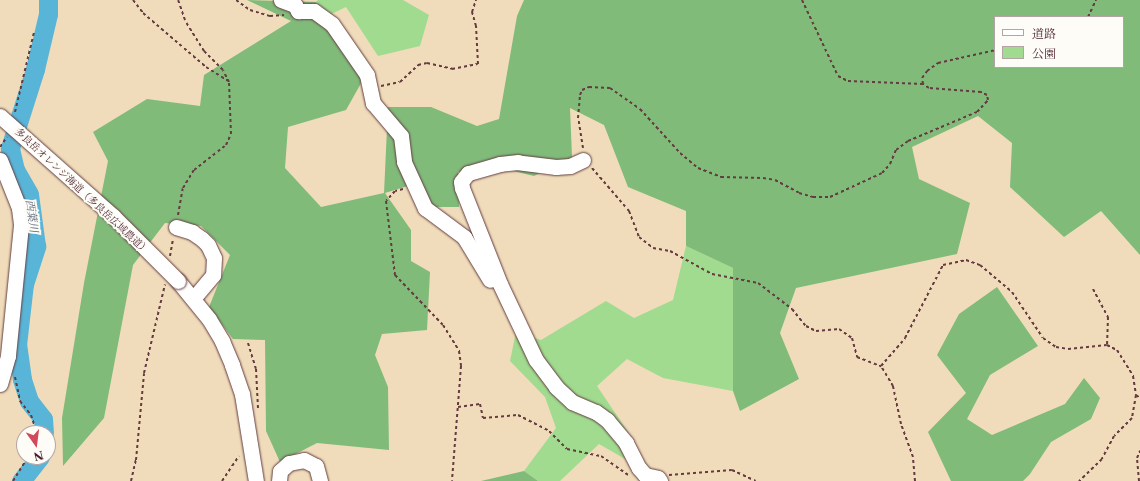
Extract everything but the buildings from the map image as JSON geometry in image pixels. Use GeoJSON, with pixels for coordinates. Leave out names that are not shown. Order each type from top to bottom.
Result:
{"type":"FeatureCollection","features":[{"type":"Feature","properties":{"kind":"street"},"geometry":{"type":"LineString","coordinates":[[281,0],[295,5],[298,11],[314,11],[332,24],[367,74],[371,86],[373,103],[401,136],[404,162],[414,187],[425,208],[464,237],[492,281],[500,284]]}},
{"type":"Feature","properties":{"kind":"street","name":"多良岳オレンジ海道（多良岳広域農道）"},"geometry":{"type":"LineString","coordinates":[[7,116],[113,216],[172,281],[194,298],[222,342],[237,380],[248,429],[256,481]]}},
{"type":"Feature","properties":{"kind":"street"},"geometry":{"type":"LineString","coordinates":[[0,160],[19,208],[21,225],[8,356],[0,384]]}},
{"type":"Feature","properties":{"kind":"street"},"geometry":{"type":"LineString","coordinates":[[583,160],[570,166],[556,167],[518,162],[500,164],[468,173],[463,178],[462,188],[470,212],[500,284],[536,360],[556,387],[572,402],[596,412],[607,420],[654,478]]}},
{"type":"Feature","properties":{"kind":"street"},"geometry":{"type":"LineString","coordinates":[[176,227],[192,232],[202,239],[214,258],[213,274],[194,298]]}},
{"type":"Feature","properties":{"kind":"street"},"geometry":{"type":"LineString","coordinates":[[279,481],[280,471],[289,463],[304,460],[316,466],[320,481]]}},
{"type":"Feature","properties":{"kind":"path"},"geometry":{"type":"LineString","coordinates":[[133,0],[143,13],[171,38],[206,67],[229,82]]}},
{"type":"Feature","properties":{"kind":"path"},"geometry":{"type":"LineString","coordinates":[[170,257],[183,188],[194,170],[226,145],[231,134],[229,82],[224,70],[204,51],[185,20],[178,0]]}},
{"type":"Feature","properties":{"kind":"path"},"geometry":{"type":"LineString","coordinates":[[236,0],[250,10],[270,16],[298,11]]}},
{"type":"Feature","properties":{"kind":"path"},"geometry":{"type":"LineString","coordinates":[[371,86],[387,87],[400,82],[418,66],[428,62],[452,69],[478,64],[476,26],[472,12],[476,0]]}},
{"type":"Feature","properties":{"kind":"path"},"geometry":{"type":"LineString","coordinates":[[802,0],[838,76],[848,81],[923,84],[929,88],[981,92],[987,95],[988,100],[977,112],[908,141],[896,150],[890,164],[882,173],[830,197],[814,197],[799,193],[775,180],[763,178],[720,177],[698,168],[680,153],[640,109],[610,88],[599,86],[582,90],[580,96],[578,118],[583,160],[629,211],[640,238],[653,248],[670,251],[712,274],[758,283],[792,309],[806,326],[816,331],[839,329],[852,338],[857,357],[881,366],[893,386],[901,424],[913,456],[915,481]]}},
{"type":"Feature","properties":{"kind":"path"},"geometry":{"type":"LineString","coordinates":[[1088,16],[1096,0]]}},
{"type":"Feature","properties":{"kind":"path"},"geometry":{"type":"LineString","coordinates":[[7,116],[34,32]]}},
{"type":"Feature","properties":{"kind":"path"},"geometry":{"type":"LineString","coordinates":[[923,84],[922,78],[927,71],[938,63],[994,50]]}},
{"type":"Feature","properties":{"kind":"path"},"geometry":{"type":"LineString","coordinates":[[0,148],[10,132]]}},
{"type":"Feature","properties":{"kind":"path"},"geometry":{"type":"LineString","coordinates":[[414,187],[395,191],[386,201],[395,275],[443,325],[459,351],[461,366],[452,481]]}},
{"type":"Feature","properties":{"kind":"path"},"geometry":{"type":"LineString","coordinates":[[881,366],[905,338],[943,265],[966,260],[980,265],[1012,292],[1043,338],[1056,347],[1068,349],[1107,345],[1117,350],[1134,376],[1136,395],[1132,418],[1114,436],[1102,460],[1079,481]]}},
{"type":"Feature","properties":{"kind":"path"},"geometry":{"type":"LineString","coordinates":[[131,481],[136,460],[144,373],[172,281]]}},
{"type":"Feature","properties":{"kind":"path"},"geometry":{"type":"LineString","coordinates":[[1093,289],[1108,317],[1107,345]]}},
{"type":"Feature","properties":{"kind":"path"},"geometry":{"type":"LineString","coordinates":[[248,343],[256,369],[258,416]]}},
{"type":"Feature","properties":{"kind":"path"},"geometry":{"type":"LineString","coordinates":[[8,356],[12,362],[20,401],[31,415],[34,425]]}},
{"type":"Feature","properties":{"kind":"path"},"geometry":{"type":"LineString","coordinates":[[1136,395],[1140,398]]}},
{"type":"Feature","properties":{"kind":"path"},"geometry":{"type":"LineString","coordinates":[[458,407],[480,404],[483,418],[518,415],[549,431],[567,449],[601,456],[632,477],[654,478],[667,475],[732,470],[756,481]]}},
{"type":"Feature","properties":{"kind":"path"},"geometry":{"type":"LineString","coordinates":[[1139,481],[1137,458],[1140,451]]}},
{"type":"Feature","properties":{"kind":"path"},"geometry":{"type":"LineString","coordinates":[[222,481],[239,455]]}},
{"type":"Feature","properties":{"kind":"path"},"geometry":{"type":"LineString","coordinates":[[13,481],[23,465]]}},
{"type":"Feature","properties":{"kind":"green space"},"geometry":{"type":"Polygon","coordinates":[[[247,0],[316,2],[364,78],[346,110],[288,127],[285,168],[321,207],[384,193],[388,107],[431,107],[477,126],[499,119],[517,16],[524,0],[1140,0],[1140,255],[1101,211],[1064,237],[1010,187],[1012,143],[978,116],[912,147],[919,179],[970,203],[957,254],[796,288],[780,333],[799,379],[740,411],[733,391],[733,268],[686,246],[686,211],[628,187],[604,125],[570,108],[572,157],[534,176],[489,165],[458,172],[459,207],[430,207],[421,182],[385,193],[411,230],[411,261],[430,272],[427,330],[382,334],[375,355],[388,387],[389,450],[317,443],[280,462],[266,431],[265,340],[233,339],[209,307],[230,255],[201,226],[165,223],[133,265],[104,418],[63,466],[62,418],[84,283],[108,161],[93,132],[147,99],[200,106],[204,75],[291,21],[247,0]]]}},
{"type":"Feature","properties":{"kind":"green space"},"geometry":{"type":"Polygon","coordinates":[[[318,0],[403,0],[429,15],[420,46],[378,56],[346,7],[325,17],[316,2],[318,0]]]}},
{"type":"Feature","properties":{"kind":"green space"},"geometry":{"type":"Polygon","coordinates":[[[686,246],[733,268],[733,391],[663,378],[627,359],[597,386],[628,432],[632,463],[599,444],[560,481],[538,481],[524,471],[556,428],[545,397],[510,361],[516,332],[541,340],[606,301],[634,318],[673,300],[686,246]]]}},
{"type":"Feature","properties":{"kind":"green space"},"geometry":{"type":"Polygon","coordinates":[[[997,287],[1038,346],[990,375],[967,419],[992,435],[1065,404],[1084,378],[1100,398],[1091,419],[1051,442],[1030,474],[1023,481],[951,481],[928,432],[966,393],[937,355],[959,314],[997,287]]]}},
{"type":"Feature","properties":{"kind":"green space"},"geometry":{"type":"Polygon","coordinates":[[[524,471],[538,481],[481,481],[524,471]]]}},
{"type":"Feature","properties":{"kind":"waterway","name":"西葉川"},"geometry":{"type":"LineString","coordinates":[[43,425],[43,419],[29,401],[22,379],[17,345],[24,284],[36,246],[29,194],[15,170],[10,148],[35,69],[48,14],[48,0]]}},
{"type":"Feature","properties":{"kind":"waterway","name":"西葉川"},"geometry":{"type":"LineString","coordinates":[[21,481],[34,465]]}}]}
